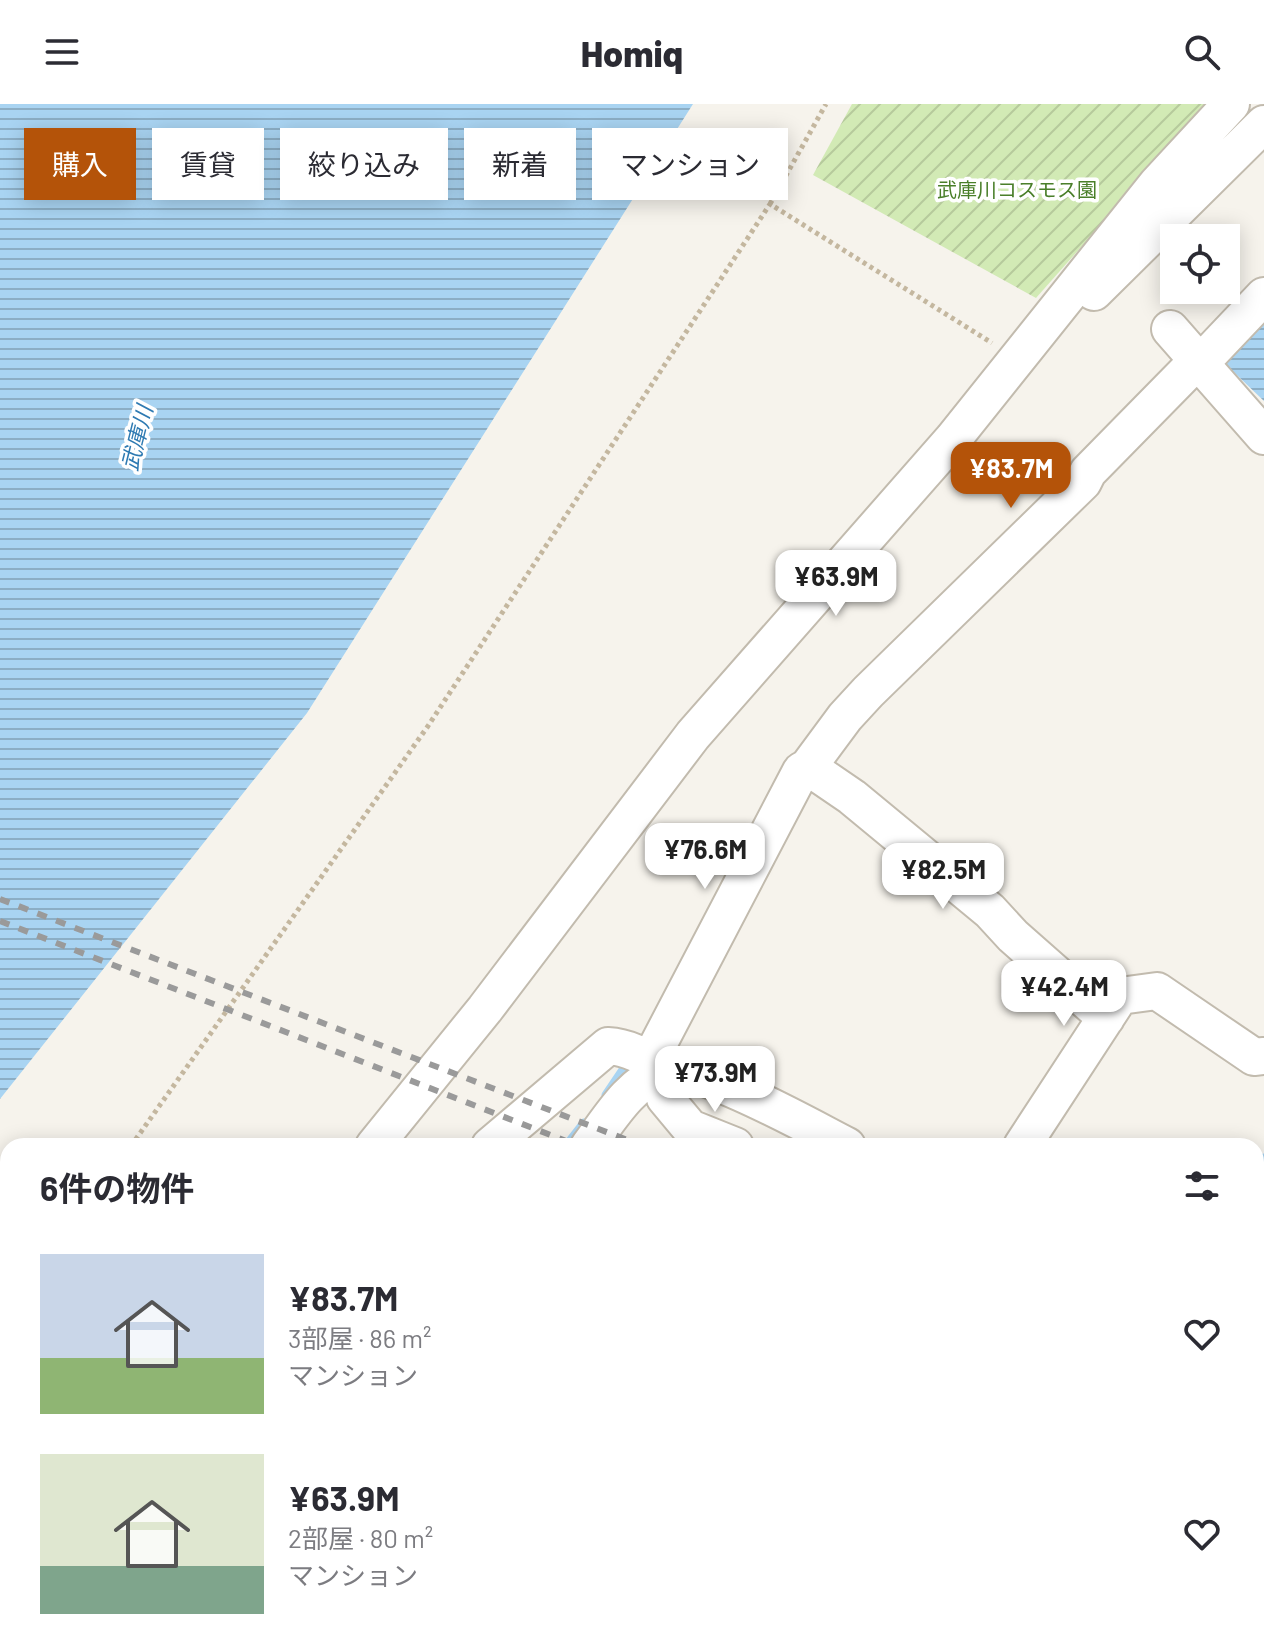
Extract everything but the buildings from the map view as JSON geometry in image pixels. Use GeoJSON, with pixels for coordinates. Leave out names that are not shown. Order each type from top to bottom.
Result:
{"type":"FeatureCollection","features":[{"type":"Feature","properties":{"kind":"street"},"geometry":{"type":"LineString","coordinates":[[380,1138],[485,1009],[693,735],[953,439],[1157,184],[1231,104]]}},
{"type":"Feature","properties":{"kind":"street"},"geometry":{"type":"LineString","coordinates":[[1016,359],[1114,275],[1264,124]]}},
{"type":"Feature","properties":{"kind":"street"},"geometry":{"type":"LineString","coordinates":[[595,1138],[636,1087],[646,1059],[801,771],[808,767],[868,692],[1083,482],[1088,472],[1196,358],[1208,355],[1264,296]]}},
{"type":"Feature","properties":{"kind":"street"},"geometry":{"type":"LineString","coordinates":[[1170,329],[1264,436]]}},
{"type":"Feature","properties":{"kind":"street"},"geometry":{"type":"LineString","coordinates":[[808,767],[852,797],[990,911],[1013,936],[1106,1018]]}},
{"type":"Feature","properties":{"kind":"street"},"geometry":{"type":"LineString","coordinates":[[1027,1138],[1120,996],[1157,991],[1254,1057],[1264,1056]]}},
{"type":"Feature","properties":{"kind":"street"},"geometry":{"type":"LineString","coordinates":[[499,1138],[608,1046],[713,1079],[831,1138]]}},
{"type":"Feature","properties":{"kind":"street"},"geometry":{"type":"LineString","coordinates":[[646,1059],[665,1098],[690,1128],[715,1138]]}},
{"type":"Feature","properties":{"kind":"path"},"geometry":{"type":"LineString","coordinates":[[137,1138],[428,726],[770,204],[826,104]]}},
{"type":"Feature","properties":{"kind":"path"},"geometry":{"type":"LineString","coordinates":[[770,204],[1016,359]]}},
{"type":"Feature","properties":{"kind":"green space","name":"武庫川コスモス園"},"geometry":{"type":"Polygon","coordinates":[[[852,104],[1208,104],[1036,298],[813,175],[852,104]]]}},
{"type":"Feature","properties":{"kind":"water","name":"武庫川"},"geometry":{"type":"Polygon","coordinates":[[[0,104],[693,104],[678,128],[592,128],[592,200],[632,200],[307,713],[0,1099],[0,104]]]}},
{"type":"Feature","properties":{"kind":"water"},"geometry":{"type":"Polygon","coordinates":[[[1264,311],[1264,401],[1219,358],[1264,311]]]}},
{"type":"Feature","properties":{"kind":"waterway"},"geometry":{"type":"LineString","coordinates":[[606,1095],[631,1058]]}},
{"type":"Feature","properties":{"kind":"waterway"},"geometry":{"type":"LineString","coordinates":[[572,1138],[584,1123]]}},
{"type":"Feature","properties":{"kind":"railway"},"geometry":{"type":"LineString","coordinates":[[0,899],[622,1138]]}},
{"type":"Feature","properties":{"kind":"railway"},"geometry":{"type":"LineString","coordinates":[[0,921],[558,1138]]}}]}
